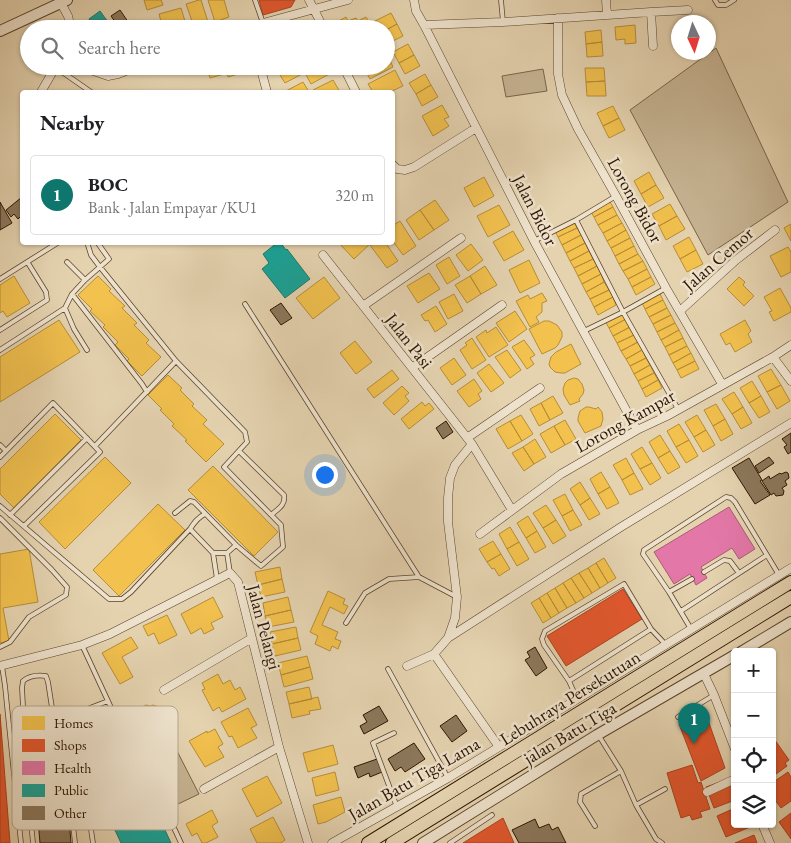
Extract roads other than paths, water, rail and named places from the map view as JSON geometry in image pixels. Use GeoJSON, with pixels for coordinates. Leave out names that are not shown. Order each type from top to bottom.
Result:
{"type":"FeatureCollection","features":[{"type":"Feature","properties":{"kind":"highway","name":"Lebuhraya Persekutuan"},"geometry":{"type":"LineString","coordinates":[[368,843],[791,582]]}},
{"type":"Feature","properties":{"kind":"highway","name":"Lebuhraya Persekutuan"},"geometry":{"type":"LineString","coordinates":[[392,843],[791,597]]}},
{"type":"Feature","properties":{"kind":"street"},"geometry":{"type":"LineString","coordinates":[[309,0],[319,20]]}},
{"type":"Feature","properties":{"kind":"street"},"geometry":{"type":"LineString","coordinates":[[275,20],[348,0]]}},
{"type":"Feature","properties":{"kind":"street","name":"Jalan Bidor"},"geometry":{"type":"LineString","coordinates":[[414,0],[416,11],[534,241],[636,430]]}},
{"type":"Feature","properties":{"kind":"street"},"geometry":{"type":"LineString","coordinates":[[606,0],[607,15]]}},
{"type":"Feature","properties":{"kind":"street"},"geometry":{"type":"LineString","coordinates":[[23,20],[64,2],[69,20]]}},
{"type":"Feature","properties":{"kind":"street"},"geometry":{"type":"LineString","coordinates":[[424,25],[688,10]]}},
{"type":"Feature","properties":{"kind":"street"},"geometry":{"type":"LineString","coordinates":[[652,12],[653,46]]}},
{"type":"Feature","properties":{"kind":"street","name":"Lorong Bidor"},"geometry":{"type":"LineString","coordinates":[[558,18],[558,74],[562,95],[578,129],[666,288],[722,384]]}},
{"type":"Feature","properties":{"kind":"street"},"geometry":{"type":"LineString","coordinates":[[0,30],[20,21]]}},
{"type":"Feature","properties":{"kind":"street"},"geometry":{"type":"LineString","coordinates":[[42,90],[51,75]]}},
{"type":"Feature","properties":{"kind":"street"},"geometry":{"type":"LineString","coordinates":[[262,75],[266,90]]}},
{"type":"Feature","properties":{"kind":"street"},"geometry":{"type":"LineString","coordinates":[[347,75],[355,90]]}},
{"type":"Feature","properties":{"kind":"street"},"geometry":{"type":"LineString","coordinates":[[395,167],[405,170],[414,167],[476,128]]}},
{"type":"Feature","properties":{"kind":"street","name":"Jalan Cemor"},"geometry":{"type":"LineString","coordinates":[[680,311],[736,260],[775,230]]}},
{"type":"Feature","properties":{"kind":"street"},"geometry":{"type":"LineString","coordinates":[[363,306],[461,238]]}},
{"type":"Feature","properties":{"kind":"street","name":"Jalan Pasi"},"geometry":{"type":"LineString","coordinates":[[323,255],[470,441],[512,510]]}},
{"type":"Feature","properties":{"kind":"street"},"geometry":{"type":"LineString","coordinates":[[412,368],[502,306]]}},
{"type":"Feature","properties":{"kind":"street","name":"Lorong Kampar"},"geometry":{"type":"LineString","coordinates":[[480,534],[561,474],[636,430],[667,416],[791,345]]}},
{"type":"Feature","properties":{"kind":"street"},"geometry":{"type":"LineString","coordinates":[[773,357],[791,381]]}},
{"type":"Feature","properties":{"kind":"street"},"geometry":{"type":"LineString","coordinates":[[448,638],[455,618],[457,597],[448,522],[450,478],[454,465],[470,441],[540,388]]}},
{"type":"Feature","properties":{"kind":"street"},"geometry":{"type":"LineString","coordinates":[[408,666],[434,654],[448,638],[621,527],[791,423]]}},
{"type":"Feature","properties":{"kind":"street","name":"Jalan Batu Tiga Lama"},"geometry":{"type":"LineString","coordinates":[[332,843],[448,778],[791,568]]}},
{"type":"Feature","properties":{"kind":"street","name":"Jalan Pelangi"},"geometry":{"type":"LineString","coordinates":[[1,666],[82,645],[110,634],[230,573],[238,582],[279,747],[308,843]]}},
{"type":"Feature","properties":{"kind":"street"},"geometry":{"type":"LineString","coordinates":[[748,648],[791,622]]}},
{"type":"Feature","properties":{"kind":"street"},"geometry":{"type":"LineString","coordinates":[[164,690],[252,638]]}},
{"type":"Feature","properties":{"kind":"street"},"geometry":{"type":"LineString","coordinates":[[434,654],[499,747]]}},
{"type":"Feature","properties":{"kind":"street","name":"jalan Batu Tiga"},"geometry":{"type":"LineString","coordinates":[[424,843],[598,734],[731,657]]}},
{"type":"Feature","properties":{"kind":"street"},"geometry":{"type":"LineString","coordinates":[[704,674],[731,739]]}},
{"type":"Feature","properties":{"kind":"street"},"geometry":{"type":"LineString","coordinates":[[204,789],[279,747]]}},
{"type":"Feature","properties":{"kind":"street"},"geometry":{"type":"LineString","coordinates":[[707,792],[731,781]]}},
{"type":"Feature","properties":{"kind":"street"},"geometry":{"type":"LineString","coordinates":[[764,828],[770,843]]}},
{"type":"Feature","properties":{"kind":"lane"},"geometry":{"type":"LineString","coordinates":[[255,0],[262,20]]}},
{"type":"Feature","properties":{"kind":"lane"},"geometry":{"type":"LineString","coordinates":[[501,0],[503,22]]}},
{"type":"Feature","properties":{"kind":"lane"},"geometry":{"type":"LineString","coordinates":[[715,0],[718,5],[726,5],[734,0]]}},
{"type":"Feature","properties":{"kind":"lane"},"geometry":{"type":"LineString","coordinates":[[67,75],[88,90]]}},
{"type":"Feature","properties":{"kind":"lane"},"geometry":{"type":"LineString","coordinates":[[534,241],[576,220],[616,196]]}},
{"type":"Feature","properties":{"kind":"lane"},"geometry":{"type":"LineString","coordinates":[[576,220],[623,312],[678,409]]}},
{"type":"Feature","properties":{"kind":"lane"},"geometry":{"type":"LineString","coordinates":[[0,280],[55,245]]}},
{"type":"Feature","properties":{"kind":"lane"},"geometry":{"type":"LineString","coordinates":[[88,245],[91,255],[100,267],[176,361],[245,432],[247,442],[224,467],[282,525],[283,547],[261,566],[194,502],[190,501],[175,513]]}},
{"type":"Feature","properties":{"kind":"lane"},"geometry":{"type":"LineString","coordinates":[[0,350],[65,308],[72,294],[109,259],[99,245]]}},
{"type":"Feature","properties":{"kind":"lane"},"geometry":{"type":"LineString","coordinates":[[67,262],[85,280]]}},
{"type":"Feature","properties":{"kind":"lane"},"geometry":{"type":"LineString","coordinates":[[0,330],[47,300],[46,292],[28,263]]}},
{"type":"Feature","properties":{"kind":"lane"},"geometry":{"type":"LineString","coordinates":[[582,332],[666,288]]}},
{"type":"Feature","properties":{"kind":"lane"},"geometry":{"type":"LineString","coordinates":[[72,294],[147,392]]}},
{"type":"Feature","properties":{"kind":"lane"},"geometry":{"type":"LineString","coordinates":[[244,304],[419,577],[457,597]]}},
{"type":"Feature","properties":{"kind":"lane"},"geometry":{"type":"LineString","coordinates":[[65,308],[74,329],[87,350]]}},
{"type":"Feature","properties":{"kind":"lane"},"geometry":{"type":"LineString","coordinates":[[95,446],[176,361]]}},
{"type":"Feature","properties":{"kind":"lane"},"geometry":{"type":"LineString","coordinates":[[0,457],[53,403],[100,452],[24,526]]}},
{"type":"Feature","properties":{"kind":"lane"},"geometry":{"type":"LineString","coordinates":[[10,515],[87,438]]}},
{"type":"Feature","properties":{"kind":"lane"},"geometry":{"type":"LineString","coordinates":[[0,445],[6,451]]}},
{"type":"Feature","properties":{"kind":"lane"},"geometry":{"type":"LineString","coordinates":[[239,451],[284,495],[284,504],[271,514]]}},
{"type":"Feature","properties":{"kind":"lane"},"geometry":{"type":"LineString","coordinates":[[692,630],[643,554],[644,550],[726,497],[731,498],[735,502],[779,575]]}},
{"type":"Feature","properties":{"kind":"lane"},"geometry":{"type":"LineString","coordinates":[[0,506],[109,599],[122,599],[131,592],[193,524],[205,514]]}},
{"type":"Feature","properties":{"kind":"lane"},"geometry":{"type":"LineString","coordinates":[[0,518],[67,587],[66,595],[29,617],[10,642],[0,647]]}},
{"type":"Feature","properties":{"kind":"lane"},"geometry":{"type":"LineString","coordinates":[[190,529],[213,553],[217,580]]}},
{"type":"Feature","properties":{"kind":"lane"},"geometry":{"type":"LineString","coordinates":[[213,553],[227,553],[236,544]]}},
{"type":"Feature","properties":{"kind":"lane"},"geometry":{"type":"LineString","coordinates":[[227,553],[230,573]]}},
{"type":"Feature","properties":{"kind":"lane"},"geometry":{"type":"LineString","coordinates":[[681,611],[767,555]]}},
{"type":"Feature","properties":{"kind":"lane"},"geometry":{"type":"LineString","coordinates":[[704,572],[724,560],[730,561],[739,572]]}},
{"type":"Feature","properties":{"kind":"lane"},"geometry":{"type":"LineString","coordinates":[[346,623],[365,594],[389,579],[419,577]]}},
{"type":"Feature","properties":{"kind":"lane"},"geometry":{"type":"LineString","coordinates":[[669,592],[692,579]]}},
{"type":"Feature","properties":{"kind":"lane"},"geometry":{"type":"LineString","coordinates":[[578,699],[569,682],[544,646],[542,639],[545,631],[624,584],[651,629],[666,645]]}},
{"type":"Feature","properties":{"kind":"lane"},"geometry":{"type":"LineString","coordinates":[[569,682],[651,629]]}},
{"type":"Feature","properties":{"kind":"lane"},"geometry":{"type":"LineString","coordinates":[[82,645],[110,706]]}},
{"type":"Feature","properties":{"kind":"lane"},"geometry":{"type":"LineString","coordinates":[[1,666],[12,751]]}},
{"type":"Feature","properties":{"kind":"lane"},"geometry":{"type":"LineString","coordinates":[[388,669],[448,778]]}},
{"type":"Feature","properties":{"kind":"lane"},"geometry":{"type":"LineString","coordinates":[[23,706],[23,681],[27,678],[41,675],[46,676],[52,706]]}},
{"type":"Feature","properties":{"kind":"lane"},"geometry":{"type":"LineString","coordinates":[[0,687],[5,686]]}},
{"type":"Feature","properties":{"kind":"lane"},"geometry":{"type":"LineString","coordinates":[[678,717],[714,695]]}},
{"type":"Feature","properties":{"kind":"lane"},"geometry":{"type":"LineString","coordinates":[[95,706],[108,701]]}},
{"type":"Feature","properties":{"kind":"lane"},"geometry":{"type":"LineString","coordinates":[[394,733],[373,744],[397,807]]}},
{"type":"Feature","properties":{"kind":"lane"},"geometry":{"type":"LineString","coordinates":[[598,734],[621,771],[636,805],[656,839],[662,843]]}},
{"type":"Feature","properties":{"kind":"lane"},"geometry":{"type":"LineString","coordinates":[[594,826],[580,802],[581,794],[621,771]]}},
{"type":"Feature","properties":{"kind":"lane"},"geometry":{"type":"LineString","coordinates":[[636,805],[665,789]]}},
{"type":"Feature","properties":{"kind":"lane"},"geometry":{"type":"LineString","coordinates":[[450,843],[492,815]]}},
{"type":"Feature","properties":{"kind":"lane"},"geometry":{"type":"LineString","coordinates":[[21,830],[22,843]]}},
{"type":"Feature","properties":{"kind":"lane"},"geometry":{"type":"LineString","coordinates":[[33,830],[34,843]]}},
{"type":"Feature","properties":{"kind":"lane"},"geometry":{"type":"LineString","coordinates":[[74,830],[75,843]]}},
{"type":"Feature","properties":{"kind":"lane"},"geometry":{"type":"LineString","coordinates":[[91,830],[93,843]]}},
{"type":"Feature","properties":{"kind":"lane"},"geometry":{"type":"LineString","coordinates":[[175,830],[181,843]]}},
{"type":"Feature","properties":{"kind":"place","name":"BOC"},"geometry":{"type":"Point","coordinates":[694,744]}}]}
